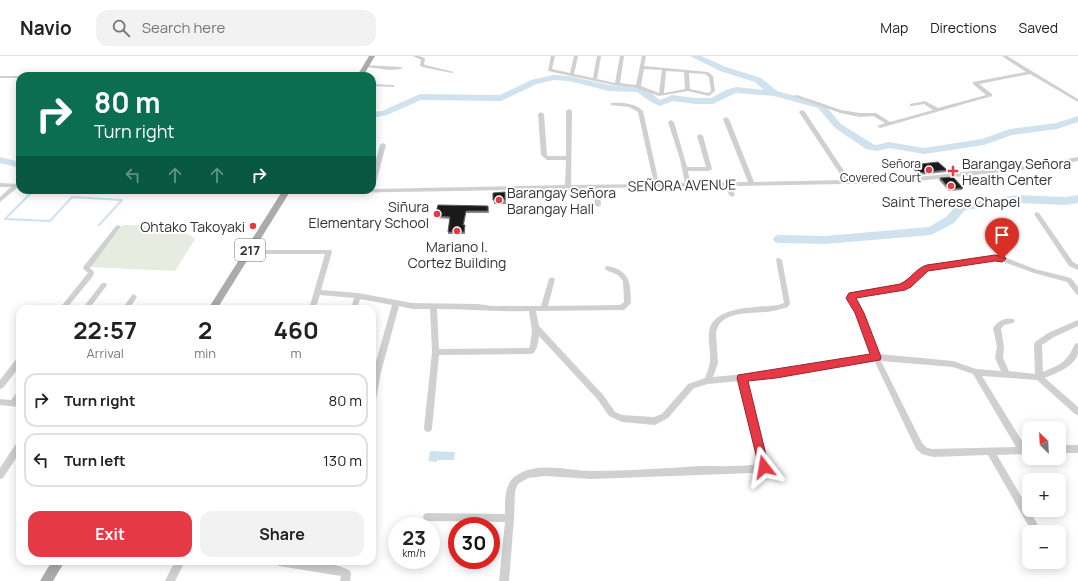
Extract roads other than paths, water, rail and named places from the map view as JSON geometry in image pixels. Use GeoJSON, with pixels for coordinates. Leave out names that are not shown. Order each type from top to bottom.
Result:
{"type":"FeatureCollection","features":[{"type":"Feature","properties":{"kind":"main road"},"geometry":{"type":"LineString","coordinates":[[362,72],[372,56]]}},
{"type":"Feature","properties":{"kind":"main road","name":"217"},"geometry":{"type":"LineString","coordinates":[[215,305],[284,194]]}},
{"type":"Feature","properties":{"kind":"main road"},"geometry":{"type":"LineString","coordinates":[[46,581],[56,565]]}},
{"type":"Feature","properties":{"kind":"street"},"geometry":{"type":"LineString","coordinates":[[415,56],[423,59],[422,65],[452,72]]}},
{"type":"Feature","properties":{"kind":"street"},"geometry":{"type":"LineString","coordinates":[[554,56],[550,70],[638,87],[661,95],[688,90],[709,95],[713,91],[711,76],[709,74],[642,67]]}},
{"type":"Feature","properties":{"kind":"street"},"geometry":{"type":"LineString","coordinates":[[572,74],[576,56]]}},
{"type":"Feature","properties":{"kind":"street"},"geometry":{"type":"LineString","coordinates":[[595,78],[599,56]]}},
{"type":"Feature","properties":{"kind":"street"},"geometry":{"type":"LineString","coordinates":[[617,84],[622,56]]}},
{"type":"Feature","properties":{"kind":"street"},"geometry":{"type":"LineString","coordinates":[[638,87],[644,56]]}},
{"type":"Feature","properties":{"kind":"street"},"geometry":{"type":"LineString","coordinates":[[1004,56],[1078,100]]}},
{"type":"Feature","properties":{"kind":"street"},"geometry":{"type":"LineString","coordinates":[[366,66],[401,68]]}},
{"type":"Feature","properties":{"kind":"street"},"geometry":{"type":"LineString","coordinates":[[661,95],[664,69]]}},
{"type":"Feature","properties":{"kind":"street"},"geometry":{"type":"LineString","coordinates":[[686,71],[688,90]]}},
{"type":"Feature","properties":{"kind":"street"},"geometry":{"type":"LineString","coordinates":[[880,126],[990,96],[974,84],[1031,72]]}},
{"type":"Feature","properties":{"kind":"street"},"geometry":{"type":"LineString","coordinates":[[0,77],[16,77]]}},
{"type":"Feature","properties":{"kind":"street"},"geometry":{"type":"LineString","coordinates":[[376,85],[393,86]]}},
{"type":"Feature","properties":{"kind":"street"},"geometry":{"type":"LineString","coordinates":[[795,96],[840,111],[860,115],[874,114],[888,123]]}},
{"type":"Feature","properties":{"kind":"street"},"geometry":{"type":"LineString","coordinates":[[912,106],[925,102],[937,110]]}},
{"type":"Feature","properties":{"kind":"street"},"geometry":{"type":"LineString","coordinates":[[613,104],[627,105],[638,108],[640,111],[648,138],[657,186]]}},
{"type":"Feature","properties":{"kind":"street"},"geometry":{"type":"LineString","coordinates":[[568,188],[567,158],[569,111]]}},
{"type":"Feature","properties":{"kind":"street"},"geometry":{"type":"LineString","coordinates":[[802,112],[848,182]]}},
{"type":"Feature","properties":{"kind":"street"},"geometry":{"type":"LineString","coordinates":[[541,114],[544,156],[547,158],[567,158]]}},
{"type":"Feature","properties":{"kind":"street"},"geometry":{"type":"LineString","coordinates":[[726,119],[752,184]]}},
{"type":"Feature","properties":{"kind":"street"},"geometry":{"type":"LineString","coordinates":[[671,122],[678,139],[688,185]]}},
{"type":"Feature","properties":{"kind":"street"},"geometry":{"type":"LineString","coordinates":[[685,169],[710,169],[700,136]]}},
{"type":"Feature","properties":{"kind":"street"},"geometry":{"type":"LineString","coordinates":[[376,171],[383,145]]}},
{"type":"Feature","properties":{"kind":"street","name":"SEÑORA AVENUE"},"geometry":{"type":"LineString","coordinates":[[376,189],[568,188],[596,186],[899,181],[1040,166],[1078,159]]}},
{"type":"Feature","properties":{"kind":"street"},"geometry":{"type":"LineString","coordinates":[[0,185],[16,186]]}},
{"type":"Feature","properties":{"kind":"street"},"geometry":{"type":"LineString","coordinates":[[729,185],[732,195]]}},
{"type":"Feature","properties":{"kind":"street"},"geometry":{"type":"LineString","coordinates":[[596,186],[598,205]]}},
{"type":"Feature","properties":{"kind":"street"},"geometry":{"type":"LineString","coordinates":[[0,200],[16,188]]}},
{"type":"Feature","properties":{"kind":"street"},"geometry":{"type":"LineString","coordinates":[[1037,214],[1071,264],[1078,268]]}},
{"type":"Feature","properties":{"kind":"street"},"geometry":{"type":"LineString","coordinates":[[65,305],[91,274],[91,272],[86,268],[118,227]]}},
{"type":"Feature","properties":{"kind":"street"},"geometry":{"type":"LineString","coordinates":[[249,252],[329,252],[313,305]]}},
{"type":"Feature","properties":{"kind":"street"},"geometry":{"type":"LineString","coordinates":[[1022,450],[934,453],[924,451],[919,446],[876,357],[860,313],[851,296],[902,287],[908,284],[922,270],[927,268],[995,258],[1002,259],[1034,271],[1069,280],[1078,292]]}},
{"type":"Feature","properties":{"kind":"street"},"geometry":{"type":"LineString","coordinates":[[708,381],[714,361],[712,337],[717,322],[736,311],[773,309],[786,306],[787,303],[779,260]]}},
{"type":"Feature","properties":{"kind":"street"},"geometry":{"type":"LineString","coordinates":[[317,292],[358,296],[412,306],[492,309],[622,308],[628,303],[626,281],[620,273],[608,268]]}},
{"type":"Feature","properties":{"kind":"street"},"geometry":{"type":"LineString","coordinates":[[544,308],[552,279]]}},
{"type":"Feature","properties":{"kind":"street"},"geometry":{"type":"LineString","coordinates":[[88,305],[104,285]]}},
{"type":"Feature","properties":{"kind":"street"},"geometry":{"type":"LineString","coordinates":[[355,305],[358,296]]}},
{"type":"Feature","properties":{"kind":"street"},"geometry":{"type":"LineString","coordinates":[[128,305],[134,297]]}},
{"type":"Feature","properties":{"kind":"street"},"geometry":{"type":"LineString","coordinates":[[376,378],[396,303]]}},
{"type":"Feature","properties":{"kind":"street"},"geometry":{"type":"LineString","coordinates":[[428,428],[436,352],[433,306]]}},
{"type":"Feature","properties":{"kind":"street"},"geometry":{"type":"LineString","coordinates":[[436,352],[531,351],[534,348],[536,328],[532,309]]}},
{"type":"Feature","properties":{"kind":"street"},"geometry":{"type":"LineString","coordinates":[[1006,374],[999,358],[1001,352],[1001,342],[997,328],[1002,323],[1011,320]]}},
{"type":"Feature","properties":{"kind":"street"},"geometry":{"type":"LineString","coordinates":[[1078,322],[1069,328],[1051,335],[1038,344],[1040,377],[1078,412]]}},
{"type":"Feature","properties":{"kind":"street"},"geometry":{"type":"LineString","coordinates":[[536,328],[601,398],[612,414],[622,418],[654,421],[665,416],[691,386],[708,381],[776,374],[876,357],[953,364],[976,372],[1040,377],[1062,367],[1072,358],[1078,346]]}},
{"type":"Feature","properties":{"kind":"street"},"geometry":{"type":"LineString","coordinates":[[0,386],[16,365]]}},
{"type":"Feature","properties":{"kind":"street"},"geometry":{"type":"LineString","coordinates":[[976,372],[1022,444]]}},
{"type":"Feature","properties":{"kind":"street"},"geometry":{"type":"LineString","coordinates":[[504,581],[510,518],[511,487],[517,479],[526,474],[555,472],[591,475],[753,469],[764,467],[742,378]]}},
{"type":"Feature","properties":{"kind":"street"},"geometry":{"type":"LineString","coordinates":[[0,402],[16,404]]}},
{"type":"Feature","properties":{"kind":"street"},"geometry":{"type":"LineString","coordinates":[[1066,449],[1078,449]]}},
{"type":"Feature","properties":{"kind":"street"},"geometry":{"type":"LineString","coordinates":[[0,473],[16,451]]}},
{"type":"Feature","properties":{"kind":"street"},"geometry":{"type":"LineString","coordinates":[[991,452],[1033,525]]}},
{"type":"Feature","properties":{"kind":"street"},"geometry":{"type":"LineString","coordinates":[[440,517],[510,518]]}},
{"type":"Feature","properties":{"kind":"street"},"geometry":{"type":"LineString","coordinates":[[170,581],[178,565]]}},
{"type":"Feature","properties":{"kind":"street"},"geometry":{"type":"LineString","coordinates":[[304,565],[342,571],[345,577]]}},
{"type":"Feature","properties":{"kind":"water"},"geometry":{"type":"Polygon","coordinates":[[[430,451],[455,452],[454,460],[437,460],[437,462],[428,461],[430,451]]]}},
{"type":"Feature","properties":{"kind":"waterway"},"geometry":{"type":"LineString","coordinates":[[694,56],[723,69],[758,80],[774,93]]}},
{"type":"Feature","properties":{"kind":"waterway"},"geometry":{"type":"LineString","coordinates":[[376,114],[384,113],[420,97],[501,98],[534,82],[553,77],[560,77],[609,88],[640,90],[660,103],[672,98],[695,101],[713,101],[729,92],[736,90],[774,93]]}},
{"type":"Feature","properties":{"kind":"waterway"},"geometry":{"type":"LineString","coordinates":[[774,93],[821,106],[838,126],[870,147],[877,148],[889,145],[924,151],[984,142],[1010,132],[1057,126],[1078,119]]}},
{"type":"Feature","properties":{"kind":"waterway"},"geometry":{"type":"LineString","coordinates":[[0,160],[16,164]]}},
{"type":"Feature","properties":{"kind":"waterway"},"geometry":{"type":"LineString","coordinates":[[30,194],[5,219],[50,221],[72,197],[122,200],[99,225]]}},
{"type":"Feature","properties":{"kind":"waterway"},"geometry":{"type":"LineString","coordinates":[[779,239],[825,240],[931,231],[950,220],[962,207],[1018,199],[1066,201],[1078,199]]}},
{"type":"Feature","properties":{"kind":"place","name":"Señora Covered Court"},"geometry":{"type":"Point","coordinates":[929,170]}},
{"type":"Feature","properties":{"kind":"place","name":"Barangay Señora Health Center"},"geometry":{"type":"Point","coordinates":[953,171]}},
{"type":"Feature","properties":{"kind":"place","name":"Saint Therese Chapel"},"geometry":{"type":"Point","coordinates":[951,186]}},
{"type":"Feature","properties":{"kind":"place","name":"Barangay Señora Barangay Hall"},"geometry":{"type":"Point","coordinates":[499,200]}},
{"type":"Feature","properties":{"kind":"place","name":"Siñura Elementary School"},"geometry":{"type":"Point","coordinates":[437,214]}},
{"type":"Feature","properties":{"kind":"place","name":"Ohtako Takoyaki"},"geometry":{"type":"Point","coordinates":[253,226]}},
{"type":"Feature","properties":{"kind":"place","name":"Mariano I. Cortez Building"},"geometry":{"type":"Point","coordinates":[457,231]}}]}
